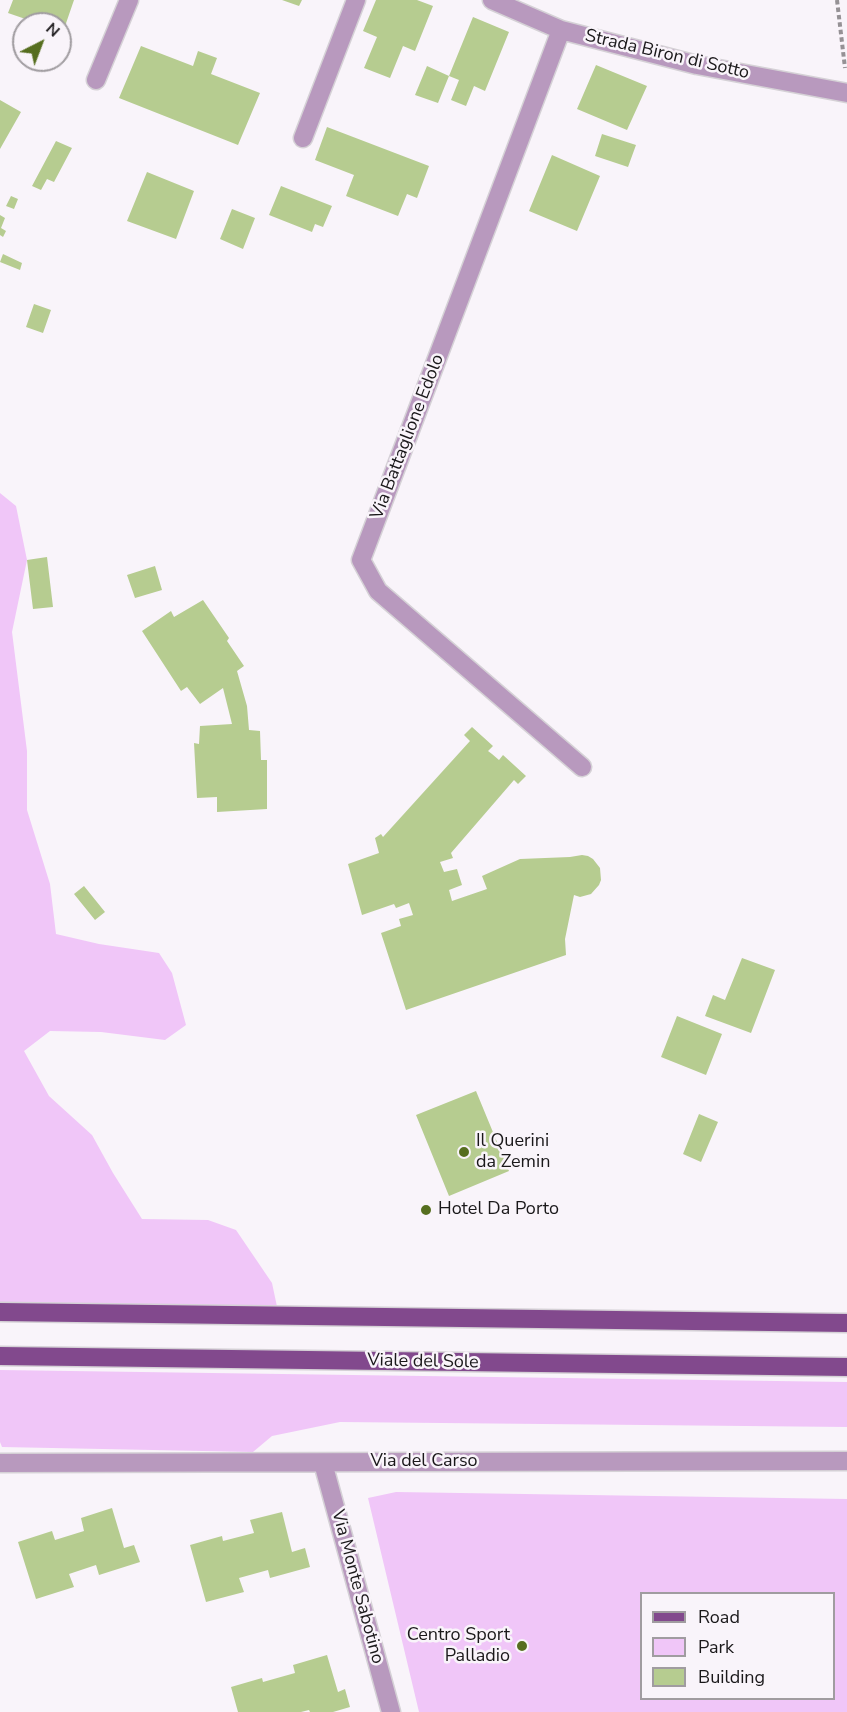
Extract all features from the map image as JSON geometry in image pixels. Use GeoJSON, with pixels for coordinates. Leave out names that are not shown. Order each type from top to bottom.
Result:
{"type":"FeatureCollection","features":[{"type":"Feature","properties":{"kind":"main road"},"geometry":{"type":"LineString","coordinates":[[0,1312],[847,1323]]}},
{"type":"Feature","properties":{"kind":"main road","name":"Viale del Sole"},"geometry":{"type":"LineString","coordinates":[[0,1356],[847,1367]]}},
{"type":"Feature","properties":{"kind":"street"},"geometry":{"type":"LineString","coordinates":[[96,80],[129,0]]}},
{"type":"Feature","properties":{"kind":"street"},"geometry":{"type":"LineString","coordinates":[[303,138],[356,0]]}},
{"type":"Feature","properties":{"kind":"street","name":"Strada Biron di Sotto"},"geometry":{"type":"LineString","coordinates":[[492,0],[561,30],[697,65],[847,93]]}},
{"type":"Feature","properties":{"kind":"street","name":"Via Battaglione Edolo"},"geometry":{"type":"LineString","coordinates":[[561,30],[361,560],[378,591],[582,767]]}},
{"type":"Feature","properties":{"kind":"street","name":"Via del Carso"},"geometry":{"type":"LineString","coordinates":[[0,1463],[847,1461]]}},
{"type":"Feature","properties":{"kind":"street","name":"Via Monte Sabotino"},"geometry":{"type":"LineString","coordinates":[[323,1462],[391,1712]]}},
{"type":"Feature","properties":{"kind":"path"},"geometry":{"type":"LineString","coordinates":[[837,0],[846,73]]}},
{"type":"Feature","properties":{"kind":"green space"},"geometry":{"type":"Polygon","coordinates":[[[0,493],[16,506],[27,560],[12,632],[27,751],[27,810],[50,884],[56,934],[99,944],[159,953],[172,973],[186,1025],[165,1040],[101,1032],[50,1031],[24,1051],[49,1096],[92,1135],[142,1219],[208,1220],[236,1230],[272,1283],[279,1316],[0,1312],[0,493]]]}},
{"type":"Feature","properties":{"kind":"green space"},"geometry":{"type":"Polygon","coordinates":[[[0,1370],[847,1382],[847,1427],[340,1422],[272,1436],[253,1452],[2,1447],[0,1442],[0,1370]]]}},
{"type":"Feature","properties":{"kind":"green space","name":"Centro Sport Palladio"},"geometry":{"type":"Polygon","coordinates":[[[396,1492],[847,1499],[847,1712],[419,1712],[368,1498],[396,1492]]]}},
{"type":"Feature","properties":{"kind":"building"},"geometry":{"type":"Polygon","coordinates":[[[13,0],[74,0],[70,12],[8,13],[13,0]]]}},
{"type":"Feature","properties":{"kind":"building"},"geometry":{"type":"Polygon","coordinates":[[[282,0],[302,0],[299,6],[282,0]]]}},
{"type":"Feature","properties":{"kind":"building"},"geometry":{"type":"Polygon","coordinates":[[[376,0],[417,0],[433,6],[415,51],[403,46],[390,78],[364,68],[377,37],[363,31],[376,0]]]}},
{"type":"Feature","properties":{"kind":"building"},"geometry":{"type":"Polygon","coordinates":[[[473,17],[509,32],[485,91],[474,86],[466,106],[451,100],[459,80],[449,76],[473,17]]]}},
{"type":"Feature","properties":{"kind":"building"},"geometry":{"type":"Polygon","coordinates":[[[141,46],[193,66],[198,51],[217,58],[211,74],[260,93],[238,145],[119,98],[141,46]]]}},
{"type":"Feature","properties":{"kind":"building"},"geometry":{"type":"Polygon","coordinates":[[[596,65],[647,86],[627,130],[577,109],[596,65]]]}},
{"type":"Feature","properties":{"kind":"building"},"geometry":{"type":"Polygon","coordinates":[[[427,66],[449,76],[438,103],[415,95],[427,66]]]}},
{"type":"Feature","properties":{"kind":"building"},"geometry":{"type":"Polygon","coordinates":[[[0,100],[21,112],[0,149],[0,100]]]}},
{"type":"Feature","properties":{"kind":"building"},"geometry":{"type":"Polygon","coordinates":[[[327,127],[429,166],[417,198],[407,194],[398,216],[346,196],[354,175],[315,160],[327,127]]]}},
{"type":"Feature","properties":{"kind":"building"},"geometry":{"type":"Polygon","coordinates":[[[602,134],[636,145],[628,167],[595,156],[602,134]]]}},
{"type":"Feature","properties":{"kind":"building"},"geometry":{"type":"Polygon","coordinates":[[[56,141],[72,148],[54,182],[47,179],[41,190],[32,186],[56,141]]]}},
{"type":"Feature","properties":{"kind":"building"},"geometry":{"type":"Polygon","coordinates":[[[552,155],[600,176],[577,231],[529,211],[552,155]]]}},
{"type":"Feature","properties":{"kind":"building"},"geometry":{"type":"Polygon","coordinates":[[[147,172],[194,191],[176,239],[127,221],[147,172]]]}},
{"type":"Feature","properties":{"kind":"building"},"geometry":{"type":"Polygon","coordinates":[[[281,186],[332,206],[323,227],[315,224],[312,232],[269,215],[281,186]]]}},
{"type":"Feature","properties":{"kind":"building"},"geometry":{"type":"Polygon","coordinates":[[[11,196],[18,199],[14,209],[6,206],[11,196]]]}},
{"type":"Feature","properties":{"kind":"building"},"geometry":{"type":"Polygon","coordinates":[[[232,209],[255,218],[243,249],[220,239],[232,209]]]}},
{"type":"Feature","properties":{"kind":"building"},"geometry":{"type":"Polygon","coordinates":[[[0,215],[5,218],[1,228],[6,231],[3,237],[0,235],[0,215]]]}},
{"type":"Feature","properties":{"kind":"building"},"geometry":{"type":"Polygon","coordinates":[[[3,254],[22,263],[20,270],[0,262],[3,254]]]}},
{"type":"Feature","properties":{"kind":"building"},"geometry":{"type":"Polygon","coordinates":[[[34,304],[51,310],[43,333],[26,327],[34,304]]]}},
{"type":"Feature","properties":{"kind":"building"},"geometry":{"type":"Polygon","coordinates":[[[47,557],[53,607],[33,609],[27,560],[47,557]]]}},
{"type":"Feature","properties":{"kind":"building"},"geometry":{"type":"Polygon","coordinates":[[[155,566],[162,590],[135,598],[127,575],[155,566]]]}},
{"type":"Feature","properties":{"kind":"building"},"geometry":{"type":"Polygon","coordinates":[[[203,600],[229,638],[227,641],[244,666],[237,671],[247,706],[249,730],[260,731],[261,760],[267,760],[267,809],[217,812],[217,797],[197,798],[194,743],[199,744],[200,726],[232,724],[223,688],[200,704],[187,687],[181,691],[142,631],[171,611],[174,617],[203,600]]]}},
{"type":"Feature","properties":{"kind":"building"},"geometry":{"type":"Polygon","coordinates":[[[472,727],[493,746],[488,751],[499,760],[503,755],[526,776],[518,784],[514,780],[451,853],[453,858],[440,862],[444,872],[457,869],[462,885],[449,890],[452,901],[487,889],[482,876],[520,859],[588,856],[600,868],[601,880],[591,894],[580,897],[574,895],[565,939],[566,955],[406,1010],[381,933],[401,926],[399,919],[413,915],[409,903],[396,908],[394,904],[362,915],[348,864],[379,853],[375,838],[381,834],[383,837],[470,741],[464,735],[472,727]]]}},
{"type":"Feature","properties":{"kind":"building"},"geometry":{"type":"Polygon","coordinates":[[[84,886],[105,912],[95,920],[74,894],[84,886]]]}},
{"type":"Feature","properties":{"kind":"building"},"geometry":{"type":"Polygon","coordinates":[[[742,958],[775,970],[751,1033],[705,1016],[713,995],[725,1000],[742,958]]]}},
{"type":"Feature","properties":{"kind":"building"},"geometry":{"type":"Polygon","coordinates":[[[677,1016],[722,1034],[706,1075],[661,1057],[677,1016]]]}},
{"type":"Feature","properties":{"kind":"building"},"geometry":{"type":"Polygon","coordinates":[[[476,1091],[509,1171],[449,1196],[416,1115],[476,1091]]]}},
{"type":"Feature","properties":{"kind":"building"},"geometry":{"type":"Polygon","coordinates":[[[699,1114],[718,1122],[701,1162],[683,1154],[699,1114]]]}},
{"type":"Feature","properties":{"kind":"building"},"geometry":{"type":"Polygon","coordinates":[[[112,1508],[124,1548],[134,1545],[140,1562],[99,1575],[96,1565],[69,1574],[74,1587],[36,1599],[18,1542],[52,1531],[55,1540],[84,1531],[81,1518],[112,1508]]]}},
{"type":"Feature","properties":{"kind":"building"},"geometry":{"type":"Polygon","coordinates":[[[282,1512],[292,1552],[305,1548],[310,1567],[270,1578],[268,1570],[239,1578],[244,1592],[206,1602],[190,1545],[222,1536],[223,1541],[254,1533],[250,1520],[282,1512]]]}},
{"type":"Feature","properties":{"kind":"building"},"geometry":{"type":"Polygon","coordinates":[[[327,1655],[338,1692],[345,1689],[350,1707],[333,1712],[310,1712],[309,1710],[238,1712],[231,1687],[262,1678],[263,1682],[295,1673],[293,1665],[327,1655]]]}},
{"type":"Feature","properties":{"kind":"place","name":"Il Querini da Zemin"},"geometry":{"type":"Point","coordinates":[464,1152]}},
{"type":"Feature","properties":{"kind":"place","name":"Hotel Da Porto"},"geometry":{"type":"Point","coordinates":[426,1210]}},
{"type":"Feature","properties":{"kind":"place","name":"Centro Sport Palladio"},"geometry":{"type":"Point","coordinates":[522,1646]}}]}
